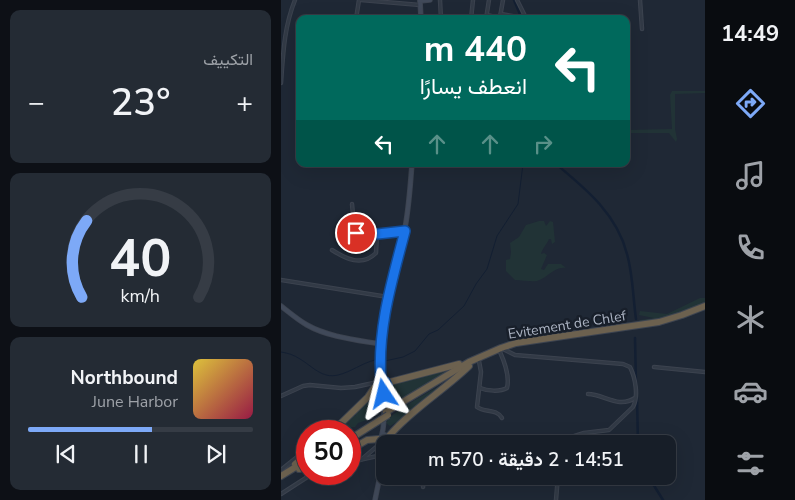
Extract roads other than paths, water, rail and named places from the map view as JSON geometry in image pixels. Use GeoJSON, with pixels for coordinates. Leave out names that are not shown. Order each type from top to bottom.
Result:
{"type":"FeatureCollection","features":[{"type":"Feature","properties":{"kind":"highway","name":"Evitement de Chlef"},"geometry":{"type":"LineString","coordinates":[[387,414],[478,359],[517,344],[659,322],[682,316],[705,306]]}},
{"type":"Feature","properties":{"kind":"highway","name":"Evitement de Chlef"},"geometry":{"type":"LineString","coordinates":[[387,414],[478,359],[529,345],[657,326],[705,310]]}},
{"type":"Feature","properties":{"kind":"highway"},"geometry":{"type":"LineString","coordinates":[[344,420],[378,386],[478,359]]}},
{"type":"Feature","properties":{"kind":"highway"},"geometry":{"type":"LineString","coordinates":[[390,435],[407,417],[469,366]]}},
{"type":"Feature","properties":{"kind":"highway"},"geometry":{"type":"LineString","coordinates":[[361,432],[387,414]]}},
{"type":"Feature","properties":{"kind":"highway"},"geometry":{"type":"LineString","coordinates":[[361,429],[381,420]]}},
{"type":"Feature","properties":{"kind":"highway"},"geometry":{"type":"LineString","coordinates":[[361,444],[367,440],[376,440]]}},
{"type":"Feature","properties":{"kind":"highway"},"geometry":{"type":"LineString","coordinates":[[283,473],[296,463]]}},
{"type":"Feature","properties":{"kind":"highway"},"geometry":{"type":"LineString","coordinates":[[283,473],[296,466]]}},
{"type":"Feature","properties":{"kind":"highway"},"geometry":{"type":"LineString","coordinates":[[281,480],[296,472]]}},
{"type":"Feature","properties":{"kind":"main road"},"geometry":{"type":"LineString","coordinates":[[421,15],[420,2],[431,0]]}},
{"type":"Feature","properties":{"kind":"main road"},"geometry":{"type":"LineString","coordinates":[[384,435],[381,420],[383,400],[378,386],[380,344],[388,297],[405,231],[412,167]]}},
{"type":"Feature","properties":{"kind":"main road"},"geometry":{"type":"LineString","coordinates":[[281,306],[316,330],[380,344]]}},
{"type":"Feature","properties":{"kind":"main road"},"geometry":{"type":"LineString","coordinates":[[375,500],[378,485]]}},
{"type":"Feature","properties":{"kind":"street"},"geometry":{"type":"LineString","coordinates":[[281,83],[287,22],[295,0]]}},
{"type":"Feature","properties":{"kind":"street"},"geometry":{"type":"LineString","coordinates":[[356,15],[360,0],[420,2]]}},
{"type":"Feature","properties":{"kind":"street"},"geometry":{"type":"LineString","coordinates":[[440,0],[441,15]]}},
{"type":"Feature","properties":{"kind":"street"},"geometry":{"type":"LineString","coordinates":[[471,15],[473,0]]}},
{"type":"Feature","properties":{"kind":"street"},"geometry":{"type":"LineString","coordinates":[[486,15],[489,0]]}},
{"type":"Feature","properties":{"kind":"street"},"geometry":{"type":"LineString","coordinates":[[503,0],[503,15]]}},
{"type":"Feature","properties":{"kind":"street"},"geometry":{"type":"LineString","coordinates":[[517,0],[524,15]]}},
{"type":"Feature","properties":{"kind":"street"},"geometry":{"type":"LineString","coordinates":[[640,0],[642,29]]}},
{"type":"Feature","properties":{"kind":"street"},"geometry":{"type":"LineString","coordinates":[[352,204],[354,226],[357,234],[405,231]]}},
{"type":"Feature","properties":{"kind":"street"},"geometry":{"type":"LineString","coordinates":[[332,250],[353,260],[366,259],[376,253],[377,234]]}},
{"type":"Feature","properties":{"kind":"street"},"geometry":{"type":"LineString","coordinates":[[281,280],[388,297]]}},
{"type":"Feature","properties":{"kind":"street"},"geometry":{"type":"LineString","coordinates":[[479,387],[487,390],[504,390],[507,388],[509,384],[503,351],[515,355],[627,364],[634,376],[635,397],[633,407],[609,430],[579,435]]}},
{"type":"Feature","properties":{"kind":"street"},"geometry":{"type":"LineString","coordinates":[[478,359],[481,372],[477,408],[498,413],[502,418]]}},
{"type":"Feature","properties":{"kind":"street"},"geometry":{"type":"LineString","coordinates":[[654,367],[705,372]]}},
{"type":"Feature","properties":{"kind":"street"},"geometry":{"type":"LineString","coordinates":[[281,396],[303,386],[310,385],[341,388],[378,386]]}},
{"type":"Feature","properties":{"kind":"street"},"geometry":{"type":"LineString","coordinates":[[340,420],[378,386]]}},
{"type":"Feature","properties":{"kind":"street"},"geometry":{"type":"LineString","coordinates":[[588,394],[594,394],[617,402],[630,401],[635,397]]}},
{"type":"Feature","properties":{"kind":"street"},"geometry":{"type":"LineString","coordinates":[[361,460],[376,448]]}},
{"type":"Feature","properties":{"kind":"street"},"geometry":{"type":"LineString","coordinates":[[361,460],[376,459]]}},
{"type":"Feature","properties":{"kind":"street"},"geometry":{"type":"LineString","coordinates":[[283,473],[296,460]]}},
{"type":"Feature","properties":{"kind":"street"},"geometry":{"type":"LineString","coordinates":[[281,494],[296,484]]}},
{"type":"Feature","properties":{"kind":"street"},"geometry":{"type":"LineString","coordinates":[[556,500],[557,485]]}},
{"type":"Feature","properties":{"kind":"waterway"},"geometry":{"type":"LineString","coordinates":[[514,0],[520,15]]}},
{"type":"Feature","properties":{"kind":"waterway"},"geometry":{"type":"LineString","coordinates":[[385,361],[403,357],[415,351],[429,334],[438,330],[464,306],[487,269],[497,236],[518,204],[523,167]]}},
{"type":"Feature","properties":{"kind":"waterway"},"geometry":{"type":"LineString","coordinates":[[559,167],[599,203],[616,227],[629,262],[636,319]]}},
{"type":"Feature","properties":{"kind":"waterway"},"geometry":{"type":"LineString","coordinates":[[635,338],[636,385]]}},
{"type":"Feature","properties":{"kind":"waterway"},"geometry":{"type":"LineString","coordinates":[[281,352],[295,356],[322,374],[332,376],[343,374],[375,360]]}},
{"type":"Feature","properties":{"kind":"waterway"},"geometry":{"type":"LineString","coordinates":[[637,398],[638,435]]}},
{"type":"Feature","properties":{"kind":"waterway"},"geometry":{"type":"LineString","coordinates":[[654,485],[663,500]]}}]}
